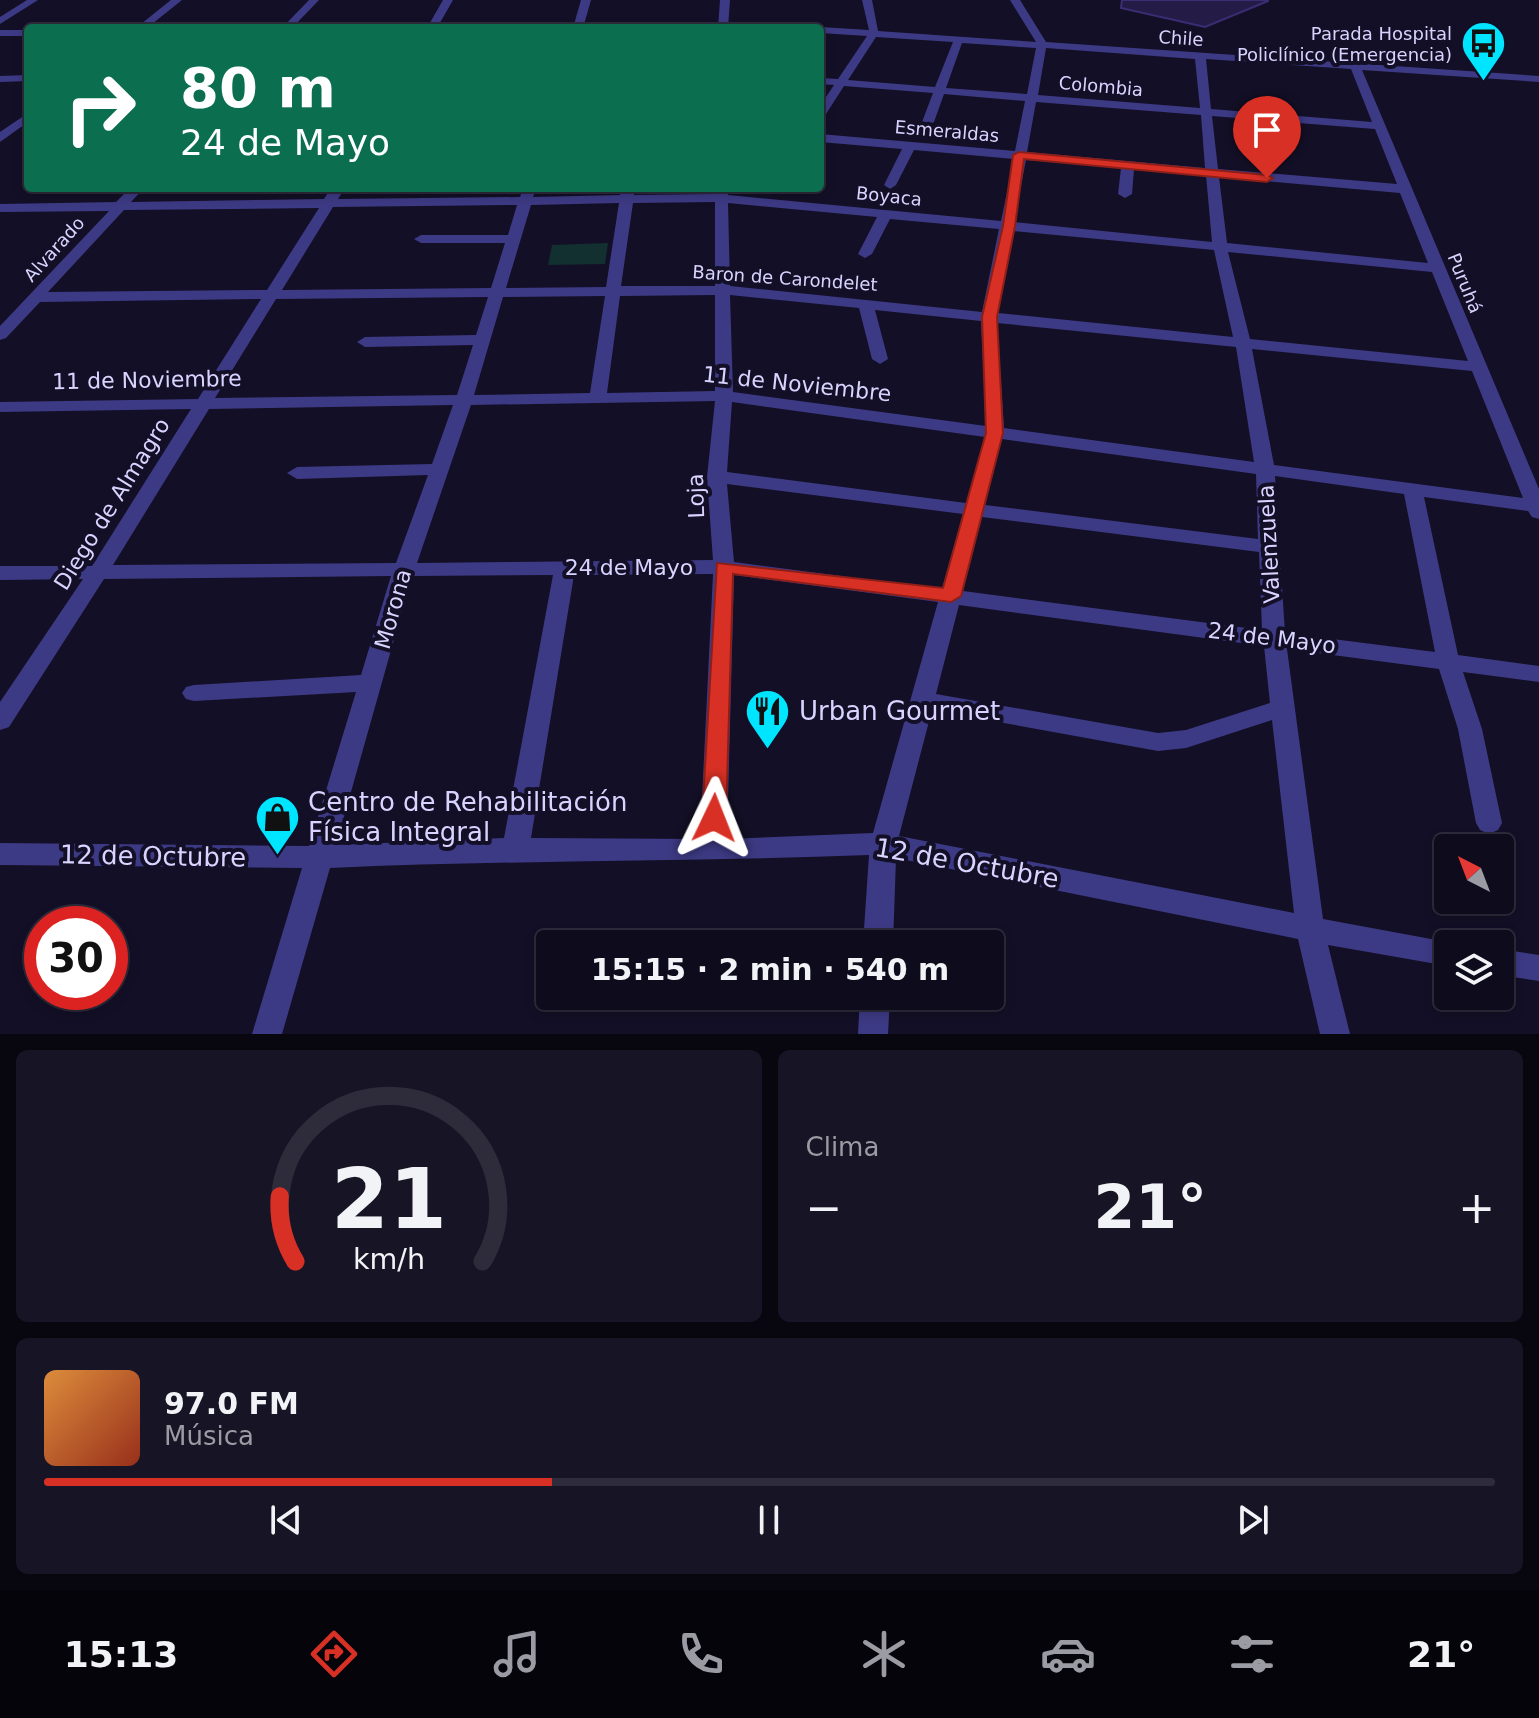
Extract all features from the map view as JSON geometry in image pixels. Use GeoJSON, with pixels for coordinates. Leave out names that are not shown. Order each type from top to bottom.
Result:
{"type":"FeatureCollection","features":[{"type":"Feature","properties":{"kind":"street"},"geometry":{"type":"LineString","coordinates":[[0,21],[33,0]]}},
{"type":"Feature","properties":{"kind":"street"},"geometry":{"type":"LineString","coordinates":[[146,24],[177,0]]}},
{"type":"Feature","properties":{"kind":"street"},"geometry":{"type":"LineString","coordinates":[[291,24],[314,0]]}},
{"type":"Feature","properties":{"kind":"street"},"geometry":{"type":"LineString","coordinates":[[434,24],[448,0]]}},
{"type":"Feature","properties":{"kind":"street"},"geometry":{"type":"LineString","coordinates":[[579,24],[586,0]]}},
{"type":"Feature","properties":{"kind":"street"},"geometry":{"type":"LineString","coordinates":[[723,24],[725,0]]}},
{"type":"Feature","properties":{"kind":"street"},"geometry":{"type":"LineString","coordinates":[[824,109],[874,33],[867,0]]}},
{"type":"Feature","properties":{"kind":"street"},"geometry":{"type":"LineString","coordinates":[[879,930],[883,844],[995,433],[989,317],[1042,44],[1015,0]]}},
{"type":"Feature","properties":{"kind":"street","name":"Chile"},"geometry":{"type":"LineString","coordinates":[[824,30],[1539,79]]}},
{"type":"Feature","properties":{"kind":"street"},"geometry":{"type":"LineString","coordinates":[[0,33],[24,33]]}},
{"type":"Feature","properties":{"kind":"street"},"geometry":{"type":"LineString","coordinates":[[928,122],[942,91],[959,38]]}},
{"type":"Feature","properties":{"kind":"street","name":"Valenzuela"},"geometry":{"type":"LineString","coordinates":[[1200,55],[1220,247],[1243,343],[1265,470],[1274,638],[1310,929],[1335,1034]]}},
{"type":"Feature","properties":{"kind":"street","name":"Puruhá"},"geometry":{"type":"LineString","coordinates":[[1355,67],[1537,510]]}},
{"type":"Feature","properties":{"kind":"street"},"geometry":{"type":"LineString","coordinates":[[0,79],[24,78]]}},
{"type":"Feature","properties":{"kind":"street","name":"Colombia"},"geometry":{"type":"LineString","coordinates":[[824,81],[1379,126]]}},
{"type":"Feature","properties":{"kind":"street"},"geometry":{"type":"LineString","coordinates":[[0,127],[22,126]]}},
{"type":"Feature","properties":{"kind":"street"},"geometry":{"type":"LineString","coordinates":[[0,138],[22,126]]}},
{"type":"Feature","properties":{"kind":"street","name":"Esmeraldas"},"geometry":{"type":"LineString","coordinates":[[824,138],[1405,189]]}},
{"type":"Feature","properties":{"kind":"street"},"geometry":{"type":"LineString","coordinates":[[890,185],[910,146]]}},
{"type":"Feature","properties":{"kind":"street"},"geometry":{"type":"LineString","coordinates":[[1125,194],[1128,166]]}},
{"type":"Feature","properties":{"kind":"street","name":"Alvarado"},"geometry":{"type":"LineString","coordinates":[[0,335],[133,192]]}},
{"type":"Feature","properties":{"kind":"street"},"geometry":{"type":"LineString","coordinates":[[403,204],[410,192]]}},
{"type":"Feature","properties":{"kind":"street","name":"Boyaca"},"geometry":{"type":"LineString","coordinates":[[0,208],[119,207],[333,197],[403,204],[528,195],[721,193],[885,214],[1438,268]]}},
{"type":"Feature","properties":{"kind":"street","name":"Loja"},"geometry":{"type":"LineString","coordinates":[[713,850],[724,567],[717,477],[724,396],[721,193]]}},
{"type":"Feature","properties":{"kind":"street"},"geometry":{"type":"LineString","coordinates":[[598,398],[627,194]]}},
{"type":"Feature","properties":{"kind":"street","name":"Morona"},"geometry":{"type":"LineString","coordinates":[[267,1034],[322,857],[404,569],[464,400],[528,195]]}},
{"type":"Feature","properties":{"kind":"street","name":"Diego de Almagro"},"geometry":{"type":"LineString","coordinates":[[0,721],[98,572],[333,197]]}},
{"type":"Feature","properties":{"kind":"street"},"geometry":{"type":"LineString","coordinates":[[865,254],[885,214]]}},
{"type":"Feature","properties":{"kind":"street"},"geometry":{"type":"LineString","coordinates":[[421,239],[514,239]]}},
{"type":"Feature","properties":{"kind":"street","name":"Baron de Carondelet"},"geometry":{"type":"LineString","coordinates":[[36,297],[724,290],[1478,367]]}},
{"type":"Feature","properties":{"kind":"street"},"geometry":{"type":"LineString","coordinates":[[865,303],[880,359]]}},
{"type":"Feature","properties":{"kind":"street"},"geometry":{"type":"LineString","coordinates":[[365,342],[482,340]]}},
{"type":"Feature","properties":{"kind":"street","name":"11 de Noviembre"},"geometry":{"type":"LineString","coordinates":[[0,407],[724,396],[1413,490],[1537,510]]}},
{"type":"Feature","properties":{"kind":"street"},"geometry":{"type":"LineString","coordinates":[[297,473],[440,469]]}},
{"type":"Feature","properties":{"kind":"street"},"geometry":{"type":"LineString","coordinates":[[717,477],[974,507],[1269,547]]}},
{"type":"Feature","properties":{"kind":"street"},"geometry":{"type":"LineString","coordinates":[[1413,490],[1448,661],[1470,729],[1489,823]]}},
{"type":"Feature","properties":{"kind":"street","name":"24 de Mayo"},"geometry":{"type":"LineString","coordinates":[[0,573],[724,567],[1539,674]]}},
{"type":"Feature","properties":{"kind":"street"},"geometry":{"type":"LineString","coordinates":[[516,849],[565,568]]}},
{"type":"Feature","properties":{"kind":"street"},"geometry":{"type":"LineString","coordinates":[[194,693],[372,683]]}},
{"type":"Feature","properties":{"kind":"street"},"geometry":{"type":"LineString","coordinates":[[923,700],[1158,742],[1186,739],[1282,708]]}},
{"type":"Feature","properties":{"kind":"street","name":"12 de Octubre"},"geometry":{"type":"LineString","coordinates":[[0,854],[322,857],[516,849],[713,850],[883,844],[1434,951]]}},
{"type":"Feature","properties":{"kind":"street"},"geometry":{"type":"LineString","coordinates":[[1514,964],[1539,968]]}},
{"type":"Feature","properties":{"kind":"street"},"geometry":{"type":"LineString","coordinates":[[873,1034],[874,1010]]}},
{"type":"Feature","properties":{"kind":"green space"},"geometry":{"type":"Polygon","coordinates":[[[608,243],[605,264],[548,265],[552,245],[608,243]]]}},
{"type":"Feature","properties":{"kind":"building"},"geometry":{"type":"Polygon","coordinates":[[[1122,0],[1268,1],[1205,27],[1121,8],[1122,0]]]}},
{"type":"Feature","properties":{"kind":"place","name":"Parada Hospital Policlínico (Emergencia)"},"geometry":{"type":"Point","coordinates":[1483,82]}},
{"type":"Feature","properties":{"kind":"place","name":"Urban Gourmet"},"geometry":{"type":"Point","coordinates":[768,750]}},
{"type":"Feature","properties":{"kind":"place","name":"Centro de Rehabilitación Física Integral"},"geometry":{"type":"Point","coordinates":[277,856]}},
{"type":"Feature","properties":{"kind":"route"},"geometry":{"type":"LineString","coordinates":[[714,818],[724,567],[951,596],[995,433],[989,317],[1009,226],[1019,155],[1267,178]]}}]}
